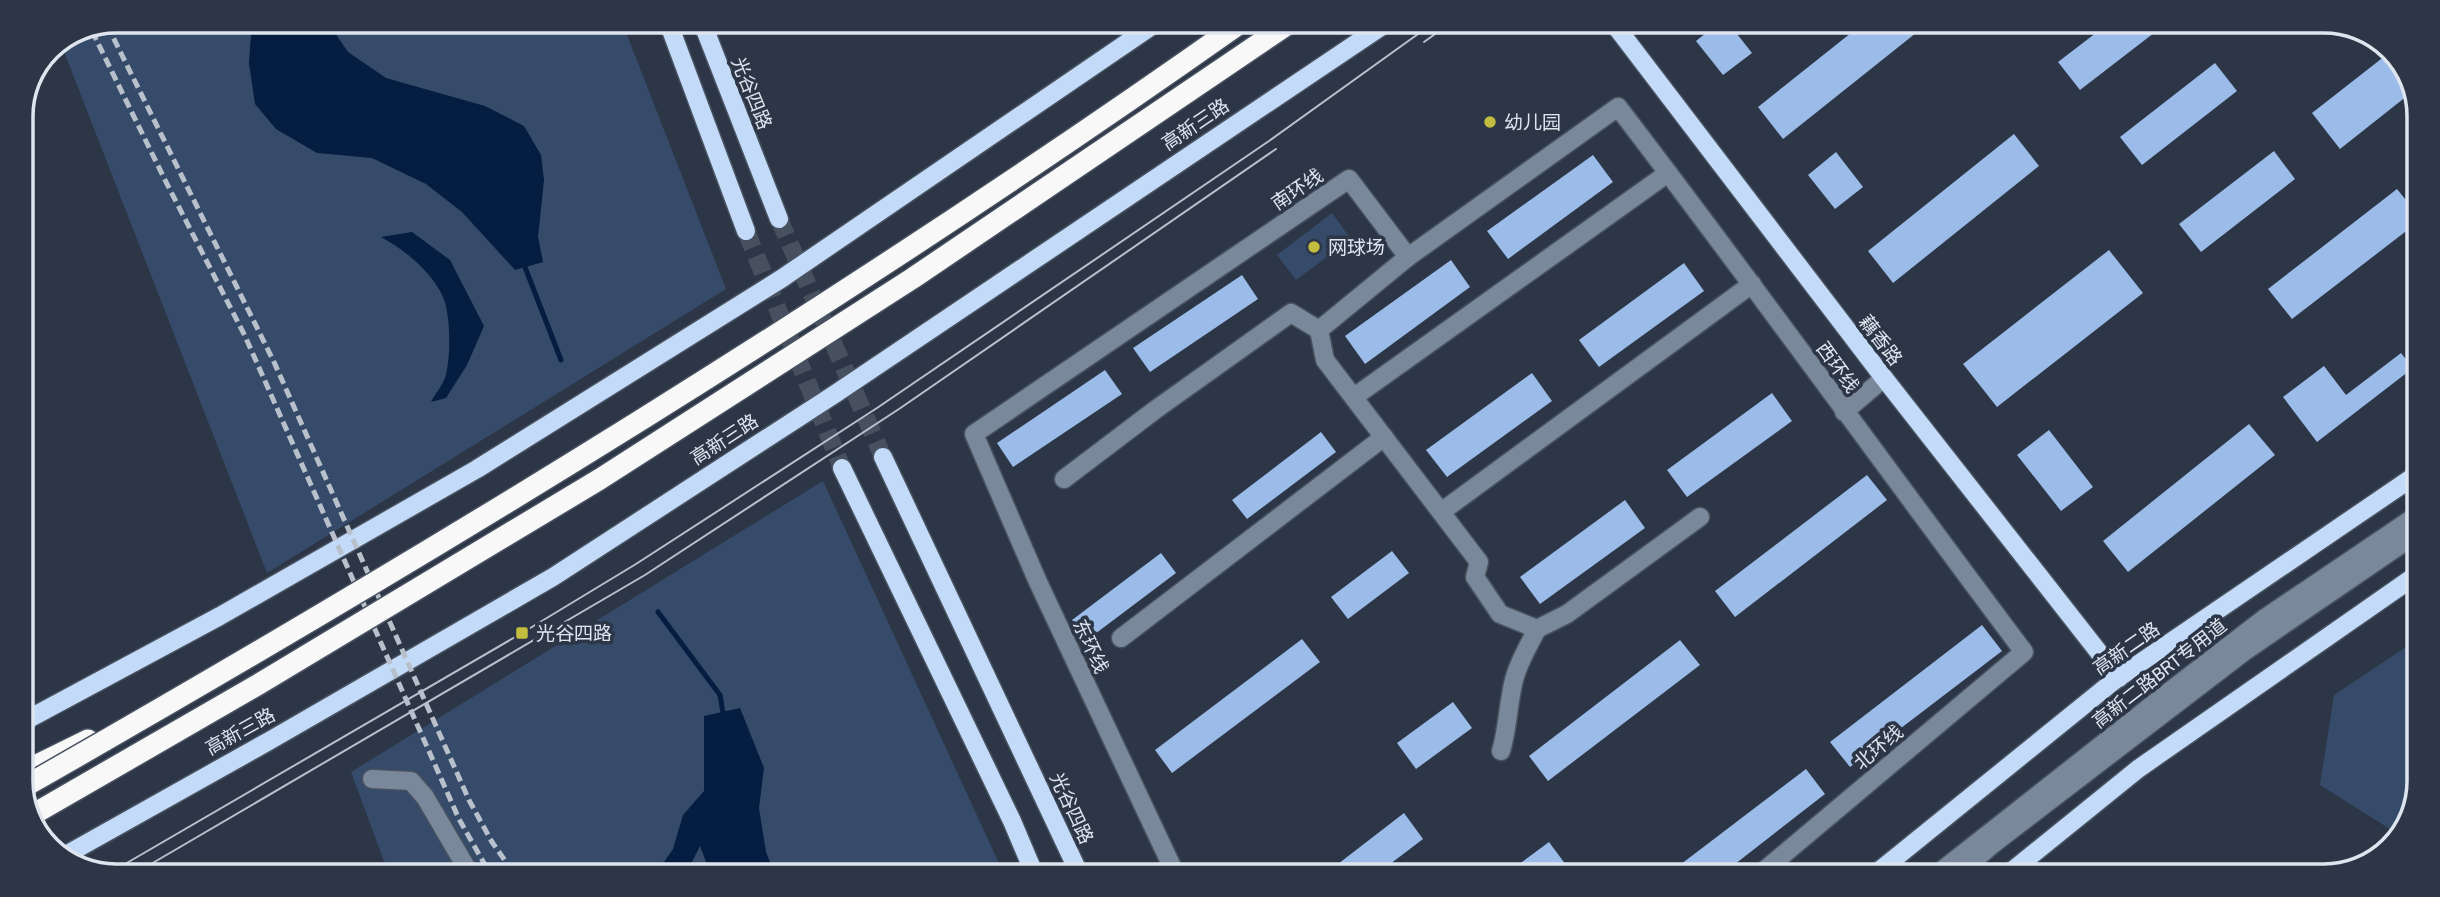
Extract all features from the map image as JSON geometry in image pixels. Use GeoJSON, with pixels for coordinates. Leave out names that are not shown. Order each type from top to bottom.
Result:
{"type":"FeatureCollection","features":[{"type":"Feature","properties":{"kind":"highway"},"geometry":{"type":"LineString","coordinates":[[33,782],[246,660],[574,462],[875,270],[1226,33]]}},
{"type":"Feature","properties":{"kind":"highway","name":"高新三路"},"geometry":{"type":"LineString","coordinates":[[39,811],[259,684],[623,464],[913,278],[1275,33]]}},
{"type":"Feature","properties":{"kind":"highway"},"geometry":{"type":"LineString","coordinates":[[33,767],[246,660]]}},
{"type":"Feature","properties":{"kind":"highway"},"geometry":{"type":"LineString","coordinates":[[43,819],[259,684]]}},
{"type":"Feature","properties":{"kind":"main road"},"geometry":{"type":"LineString","coordinates":[[672,33],[746,231]]}},
{"type":"Feature","properties":{"kind":"main road","name":"光谷四路"},"geometry":{"type":"LineString","coordinates":[[706,33],[779,219]]}},
{"type":"Feature","properties":{"kind":"main road"},"geometry":{"type":"LineString","coordinates":[[33,717],[220,616],[477,469],[781,279],[1141,33]]}},
{"type":"Feature","properties":{"kind":"main road","name":"高新三路"},"geometry":{"type":"LineString","coordinates":[[72,851],[553,577],[835,394],[1372,33]]}},
{"type":"Feature","properties":{"kind":"main road","name":"藕香路"},"geometry":{"type":"LineString","coordinates":[[1621,33],[1884,378],[2119,678]]}},
{"type":"Feature","properties":{"kind":"main road","name":"光谷四路"},"geometry":{"type":"LineString","coordinates":[[883,457],[1075,864]]}},
{"type":"Feature","properties":{"kind":"main road"},"geometry":{"type":"LineString","coordinates":[[842,468],[1030,864]]}},
{"type":"Feature","properties":{"kind":"main road","name":"高新二路"},"geometry":{"type":"LineString","coordinates":[[1888,864],[2119,678],[2407,481]]}},
{"type":"Feature","properties":{"kind":"main road"},"geometry":{"type":"LineString","coordinates":[[2021,864],[2138,769],[2407,582]]}},
{"type":"Feature","properties":{"kind":"street","name":"西环线"},"geometry":{"type":"LineString","coordinates":[[1408,257],[1618,107],[2024,652]]}},
{"type":"Feature","properties":{"kind":"street"},"geometry":{"type":"LineString","coordinates":[[1354,397],[1668,173]]}},
{"type":"Feature","properties":{"kind":"street","name":"南环线"},"geometry":{"type":"LineString","coordinates":[[974,434],[1349,179],[1408,257]]}},
{"type":"Feature","properties":{"kind":"street"},"geometry":{"type":"LineString","coordinates":[[1319,330],[1408,257]]}},
{"type":"Feature","properties":{"kind":"street"},"geometry":{"type":"LineString","coordinates":[[1441,512],[1752,284]]}},
{"type":"Feature","properties":{"kind":"street"},"geometry":{"type":"LineString","coordinates":[[1065,479],[1155,410],[1291,313],[1319,330],[1325,360],[1479,562],[1475,577],[1500,614],[1537,629]]}},
{"type":"Feature","properties":{"kind":"street"},"geometry":{"type":"LineString","coordinates":[[1844,412],[1884,378]]}},
{"type":"Feature","properties":{"kind":"street","name":"东环线"},"geometry":{"type":"LineString","coordinates":[[974,434],[1043,593],[1171,864]]}},
{"type":"Feature","properties":{"kind":"street"},"geometry":{"type":"LineString","coordinates":[[1121,638],[1384,437]]}},
{"type":"Feature","properties":{"kind":"street"},"geometry":{"type":"LineString","coordinates":[[1500,751],[1506,734],[1506,717],[1515,676],[1537,629],[1567,614],[1700,517]]}},
{"type":"Feature","properties":{"kind":"street","name":"高新二路BRT专用道"},"geometry":{"type":"LineString","coordinates":[[1950,864],[2265,618],[2407,522]]}},
{"type":"Feature","properties":{"kind":"street","name":"高新二路BRT专用道"},"geometry":{"type":"LineString","coordinates":[[1970,864],[2245,651],[2407,540]]}},
{"type":"Feature","properties":{"kind":"street","name":"北环线"},"geometry":{"type":"LineString","coordinates":[[1772,864],[2024,652]]}},
{"type":"Feature","properties":{"kind":"street"},"geometry":{"type":"LineString","coordinates":[[372,779],[411,781],[425,797],[464,864]]}},
{"type":"Feature","properties":{"kind":"shaded area"},"geometry":{"type":"Polygon","coordinates":[[[116,33],[626,33],[726,289],[267,573],[64,52],[85,40],[116,33]]]}},
{"type":"Feature","properties":{"kind":"shaded area"},"geometry":{"type":"Polygon","coordinates":[[[251,33],[335,33],[348,52],[386,78],[485,106],[524,126],[541,155],[544,180],[538,237],[543,262],[515,270],[462,212],[426,184],[372,158],[317,153],[276,129],[255,104],[249,63],[251,33]]]}},
{"type":"Feature","properties":{"kind":"shaded area","name":"网球场"},"geometry":{"type":"Polygon","coordinates":[[[1332,213],[1351,239],[1296,280],[1277,255],[1332,213]]]}},
{"type":"Feature","properties":{"kind":"shaded area"},"geometry":{"type":"Polygon","coordinates":[[[412,232],[450,260],[484,326],[467,365],[446,398],[431,402],[444,381],[447,370],[449,337],[446,305],[425,270],[381,237],[412,232]]]}},
{"type":"Feature","properties":{"kind":"shaded area"},"geometry":{"type":"Polygon","coordinates":[[[823,481],[999,864],[385,864],[351,772],[823,481]]]}},
{"type":"Feature","properties":{"kind":"shaded area"},"geometry":{"type":"Polygon","coordinates":[[[2407,646],[2407,781],[2402,807],[2391,830],[2320,785],[2334,695],[2407,646]]]}},
{"type":"Feature","properties":{"kind":"shaded area"},"geometry":{"type":"Polygon","coordinates":[[[740,708],[764,768],[759,808],[766,852],[771,864],[707,864],[700,846],[691,864],[663,864],[673,849],[683,815],[704,791],[704,716],[740,708]]]}},
{"type":"Feature","properties":{"kind":"building"},"geometry":{"type":"Polygon","coordinates":[[[1706,33],[1736,33],[1752,53],[1723,75],[1696,41],[1706,33]]]}},
{"type":"Feature","properties":{"kind":"building"},"geometry":{"type":"Polygon","coordinates":[[[1851,33],[1916,33],[1783,139],[1758,107],[1851,33]]]}},
{"type":"Feature","properties":{"kind":"building"},"geometry":{"type":"Polygon","coordinates":[[[2096,33],[2154,33],[2080,90],[2058,62],[2096,33]]]}},
{"type":"Feature","properties":{"kind":"building"},"geometry":{"type":"Polygon","coordinates":[[[2382,58],[2396,75],[2404,98],[2340,149],[2312,113],[2382,58]]]}},
{"type":"Feature","properties":{"kind":"building"},"geometry":{"type":"Polygon","coordinates":[[[2215,63],[2237,91],[2142,165],[2120,137],[2215,63]]]}},
{"type":"Feature","properties":{"kind":"building"},"geometry":{"type":"Polygon","coordinates":[[[2014,134],[2039,166],[1893,283],[1868,251],[2014,134]]]}},
{"type":"Feature","properties":{"kind":"building"},"geometry":{"type":"Polygon","coordinates":[[[2274,151],[2295,179],[2201,252],[2179,224],[2274,151]]]}},
{"type":"Feature","properties":{"kind":"building"},"geometry":{"type":"Polygon","coordinates":[[[1836,152],[1863,187],[1835,209],[1808,175],[1836,152]]]}},
{"type":"Feature","properties":{"kind":"building"},"geometry":{"type":"Polygon","coordinates":[[[1593,155],[1613,182],[1508,259],[1487,231],[1593,155]]]}},
{"type":"Feature","properties":{"kind":"building"},"geometry":{"type":"Polygon","coordinates":[[[2397,189],[2407,201],[2407,230],[2292,319],[2268,289],[2397,189]]]}},
{"type":"Feature","properties":{"kind":"building"},"geometry":{"type":"Polygon","coordinates":[[[2109,250],[2143,293],[1997,407],[1963,364],[2109,250]]]}},
{"type":"Feature","properties":{"kind":"building"},"geometry":{"type":"Polygon","coordinates":[[[1451,260],[1470,287],[1365,364],[1345,336],[1451,260]]]}},
{"type":"Feature","properties":{"kind":"building"},"geometry":{"type":"Polygon","coordinates":[[[1684,263],[1704,291],[1599,367],[1579,340],[1684,263]]]}},
{"type":"Feature","properties":{"kind":"building"},"geometry":{"type":"Polygon","coordinates":[[[1242,275],[1258,299],[1150,372],[1133,348],[1242,275]]]}},
{"type":"Feature","properties":{"kind":"building"},"geometry":{"type":"Polygon","coordinates":[[[2401,353],[2407,360],[2407,373],[2317,442],[2283,397],[2324,366],[2346,395],[2401,353]]]}},
{"type":"Feature","properties":{"kind":"building"},"geometry":{"type":"Polygon","coordinates":[[[1105,370],[1122,394],[1013,467],[997,443],[1105,370]]]}},
{"type":"Feature","properties":{"kind":"building"},"geometry":{"type":"Polygon","coordinates":[[[1532,373],[1552,401],[1447,477],[1426,450],[1532,373]]]}},
{"type":"Feature","properties":{"kind":"building"},"geometry":{"type":"Polygon","coordinates":[[[1772,393],[1792,421],[1687,497],[1667,470],[1772,393]]]}},
{"type":"Feature","properties":{"kind":"building"},"geometry":{"type":"Polygon","coordinates":[[[2249,424],[2275,455],[2128,572],[2103,541],[2249,424]]]}},
{"type":"Feature","properties":{"kind":"building"},"geometry":{"type":"Polygon","coordinates":[[[2049,430],[2093,487],[2061,511],[2017,455],[2049,430]]]}},
{"type":"Feature","properties":{"kind":"building"},"geometry":{"type":"Polygon","coordinates":[[[1321,432],[1336,452],[1247,519],[1232,500],[1321,432]]]}},
{"type":"Feature","properties":{"kind":"building"},"geometry":{"type":"Polygon","coordinates":[[[1867,475],[1887,500],[1735,617],[1715,591],[1867,475]]]}},
{"type":"Feature","properties":{"kind":"building"},"geometry":{"type":"Polygon","coordinates":[[[1625,500],[1645,528],[1540,604],[1520,577],[1625,500]]]}},
{"type":"Feature","properties":{"kind":"building"},"geometry":{"type":"Polygon","coordinates":[[[1392,551],[1409,573],[1348,619],[1331,597],[1392,551]]]}},
{"type":"Feature","properties":{"kind":"building"},"geometry":{"type":"Polygon","coordinates":[[[1161,553],[1176,573],[1087,640],[1072,620],[1161,553]]]}},
{"type":"Feature","properties":{"kind":"building"},"geometry":{"type":"Polygon","coordinates":[[[1982,625],[2002,651],[1850,767],[1830,742],[1982,625]]]}},
{"type":"Feature","properties":{"kind":"building"},"geometry":{"type":"Polygon","coordinates":[[[1302,639],[1320,662],[1172,773],[1155,750],[1302,639]]]}},
{"type":"Feature","properties":{"kind":"building"},"geometry":{"type":"Polygon","coordinates":[[[1680,640],[1700,665],[1548,781],[1529,756],[1680,640]]]}},
{"type":"Feature","properties":{"kind":"building"},"geometry":{"type":"Polygon","coordinates":[[[1453,702],[1472,728],[1416,769],[1397,743],[1453,702]]]}},
{"type":"Feature","properties":{"kind":"building"},"geometry":{"type":"Polygon","coordinates":[[[1806,769],[1825,794],[1735,864],[1681,864],[1806,769]]]}},
{"type":"Feature","properties":{"kind":"building"},"geometry":{"type":"Polygon","coordinates":[[[1404,813],[1423,839],[1390,864],[1338,864],[1404,813]]]}},
{"type":"Feature","properties":{"kind":"building"},"geometry":{"type":"Polygon","coordinates":[[[1549,842],[1565,864],[1519,864],[1549,842]]]}},
{"type":"Feature","properties":{"kind":"waterway"},"geometry":{"type":"LineString","coordinates":[[523,262],[561,360]]}},
{"type":"Feature","properties":{"kind":"waterway"},"geometry":{"type":"LineString","coordinates":[[658,612],[720,695],[724,719]]}},
{"type":"Feature","properties":{"kind":"tunnel"},"geometry":{"type":"LineString","coordinates":[[779,219],[883,457]]}},
{"type":"Feature","properties":{"kind":"tunnel"},"geometry":{"type":"LineString","coordinates":[[746,231],[842,468]]}},
{"type":"Feature","properties":{"kind":"tram line"},"geometry":{"type":"LineString","coordinates":[[125,864],[636,564],[877,408],[1269,141],[1419,33]]}},
{"type":"Feature","properties":{"kind":"tram line"},"geometry":{"type":"LineString","coordinates":[[1424,42],[1436,33]]}},
{"type":"Feature","properties":{"kind":"tram line"},"geometry":{"type":"LineString","coordinates":[[151,864],[645,575],[899,409],[1276,149]]}},
{"type":"Feature","properties":{"kind":"railway"},"geometry":{"type":"LineString","coordinates":[[111,34],[274,362],[469,800],[507,864]]}},
{"type":"Feature","properties":{"kind":"railway"},"geometry":{"type":"LineString","coordinates":[[95,37],[245,336],[459,819],[484,864]]}},
{"type":"Feature","properties":{"kind":"place","name":"幼儿园"},"geometry":{"type":"Point","coordinates":[1490,122]}},
{"type":"Feature","properties":{"kind":"place","name":"网球场"},"geometry":{"type":"Point","coordinates":[1314,247]}},
{"type":"Feature","properties":{"kind":"place","name":"光谷四路"},"geometry":{"type":"Point","coordinates":[522,633]}}]}
